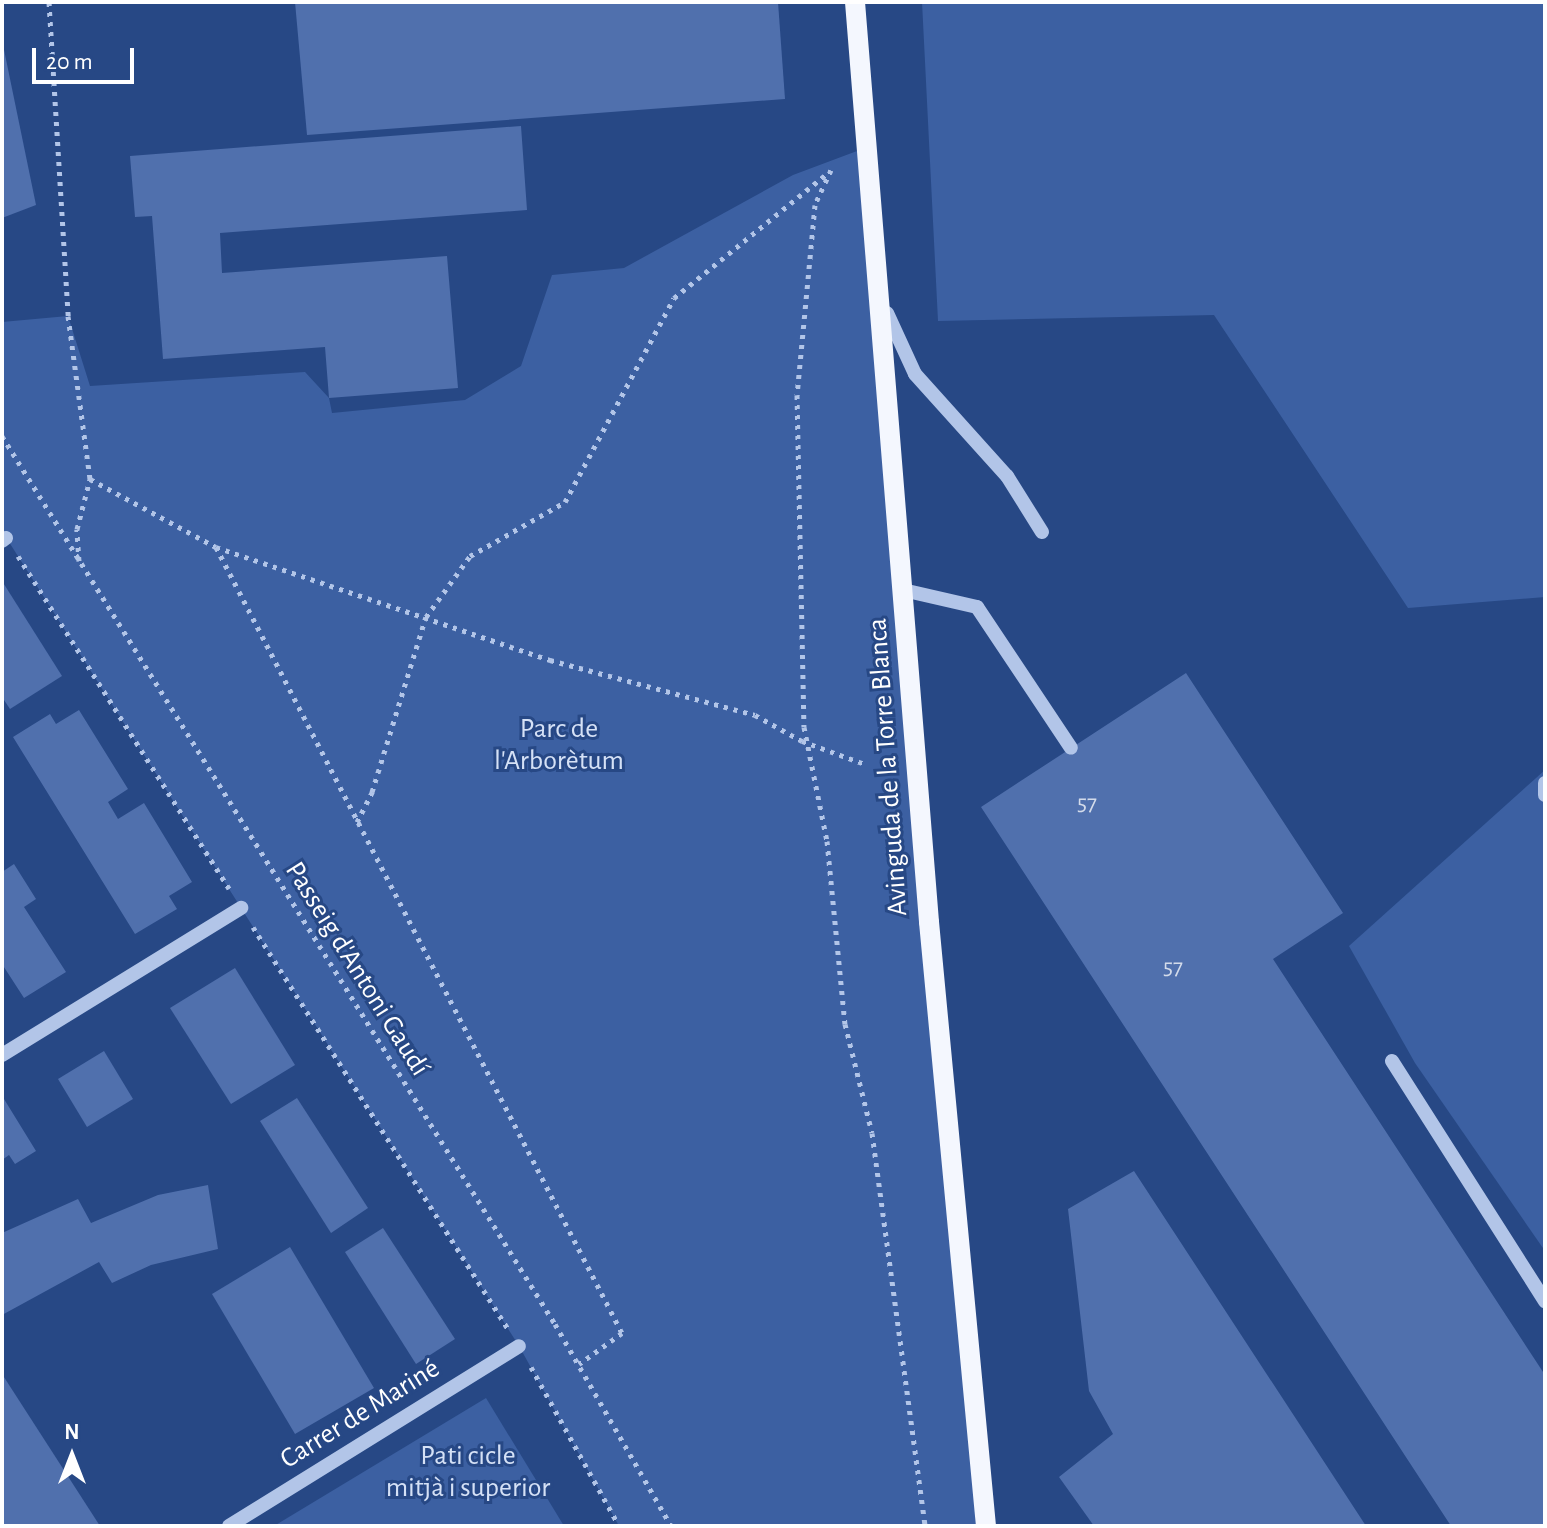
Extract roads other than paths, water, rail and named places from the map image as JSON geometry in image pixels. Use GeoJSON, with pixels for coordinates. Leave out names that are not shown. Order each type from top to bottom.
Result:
{"type":"FeatureCollection","features":[{"type":"Feature","properties":{"kind":"main road","name":"Avinguda de la Torre Blanca"},"geometry":{"type":"LineString","coordinates":[[855,2],[903,590],[986,1526]]}},
{"type":"Feature","properties":{"kind":"street"},"geometry":{"type":"LineString","coordinates":[[878,282],[893,335],[915,374],[998,464],[1042,532]]}},
{"type":"Feature","properties":{"kind":"street"},"geometry":{"type":"LineString","coordinates":[[903,590],[977,607],[1071,748]]}},
{"type":"Feature","properties":{"kind":"street"},"geometry":{"type":"LineString","coordinates":[[1545,783],[1545,795]]}},
{"type":"Feature","properties":{"kind":"street"},"geometry":{"type":"LineString","coordinates":[[2,1055],[241,908]]}},
{"type":"Feature","properties":{"kind":"street"},"geometry":{"type":"LineString","coordinates":[[1392,1061],[1545,1301]]}},
{"type":"Feature","properties":{"kind":"street","name":"Carrer de Mariné"},"geometry":{"type":"LineString","coordinates":[[229,1526],[519,1346]]}},
{"type":"Feature","properties":{"kind":"park label","name":"Parc de l'Arborètum"},"geometry":{"type":"Point","coordinates":[559,745]}},
{"type":"Feature","properties":{"kind":"park label","name":"Pati cicle mitjà i superior"},"geometry":{"type":"Point","coordinates":[468,1472]}}]}
